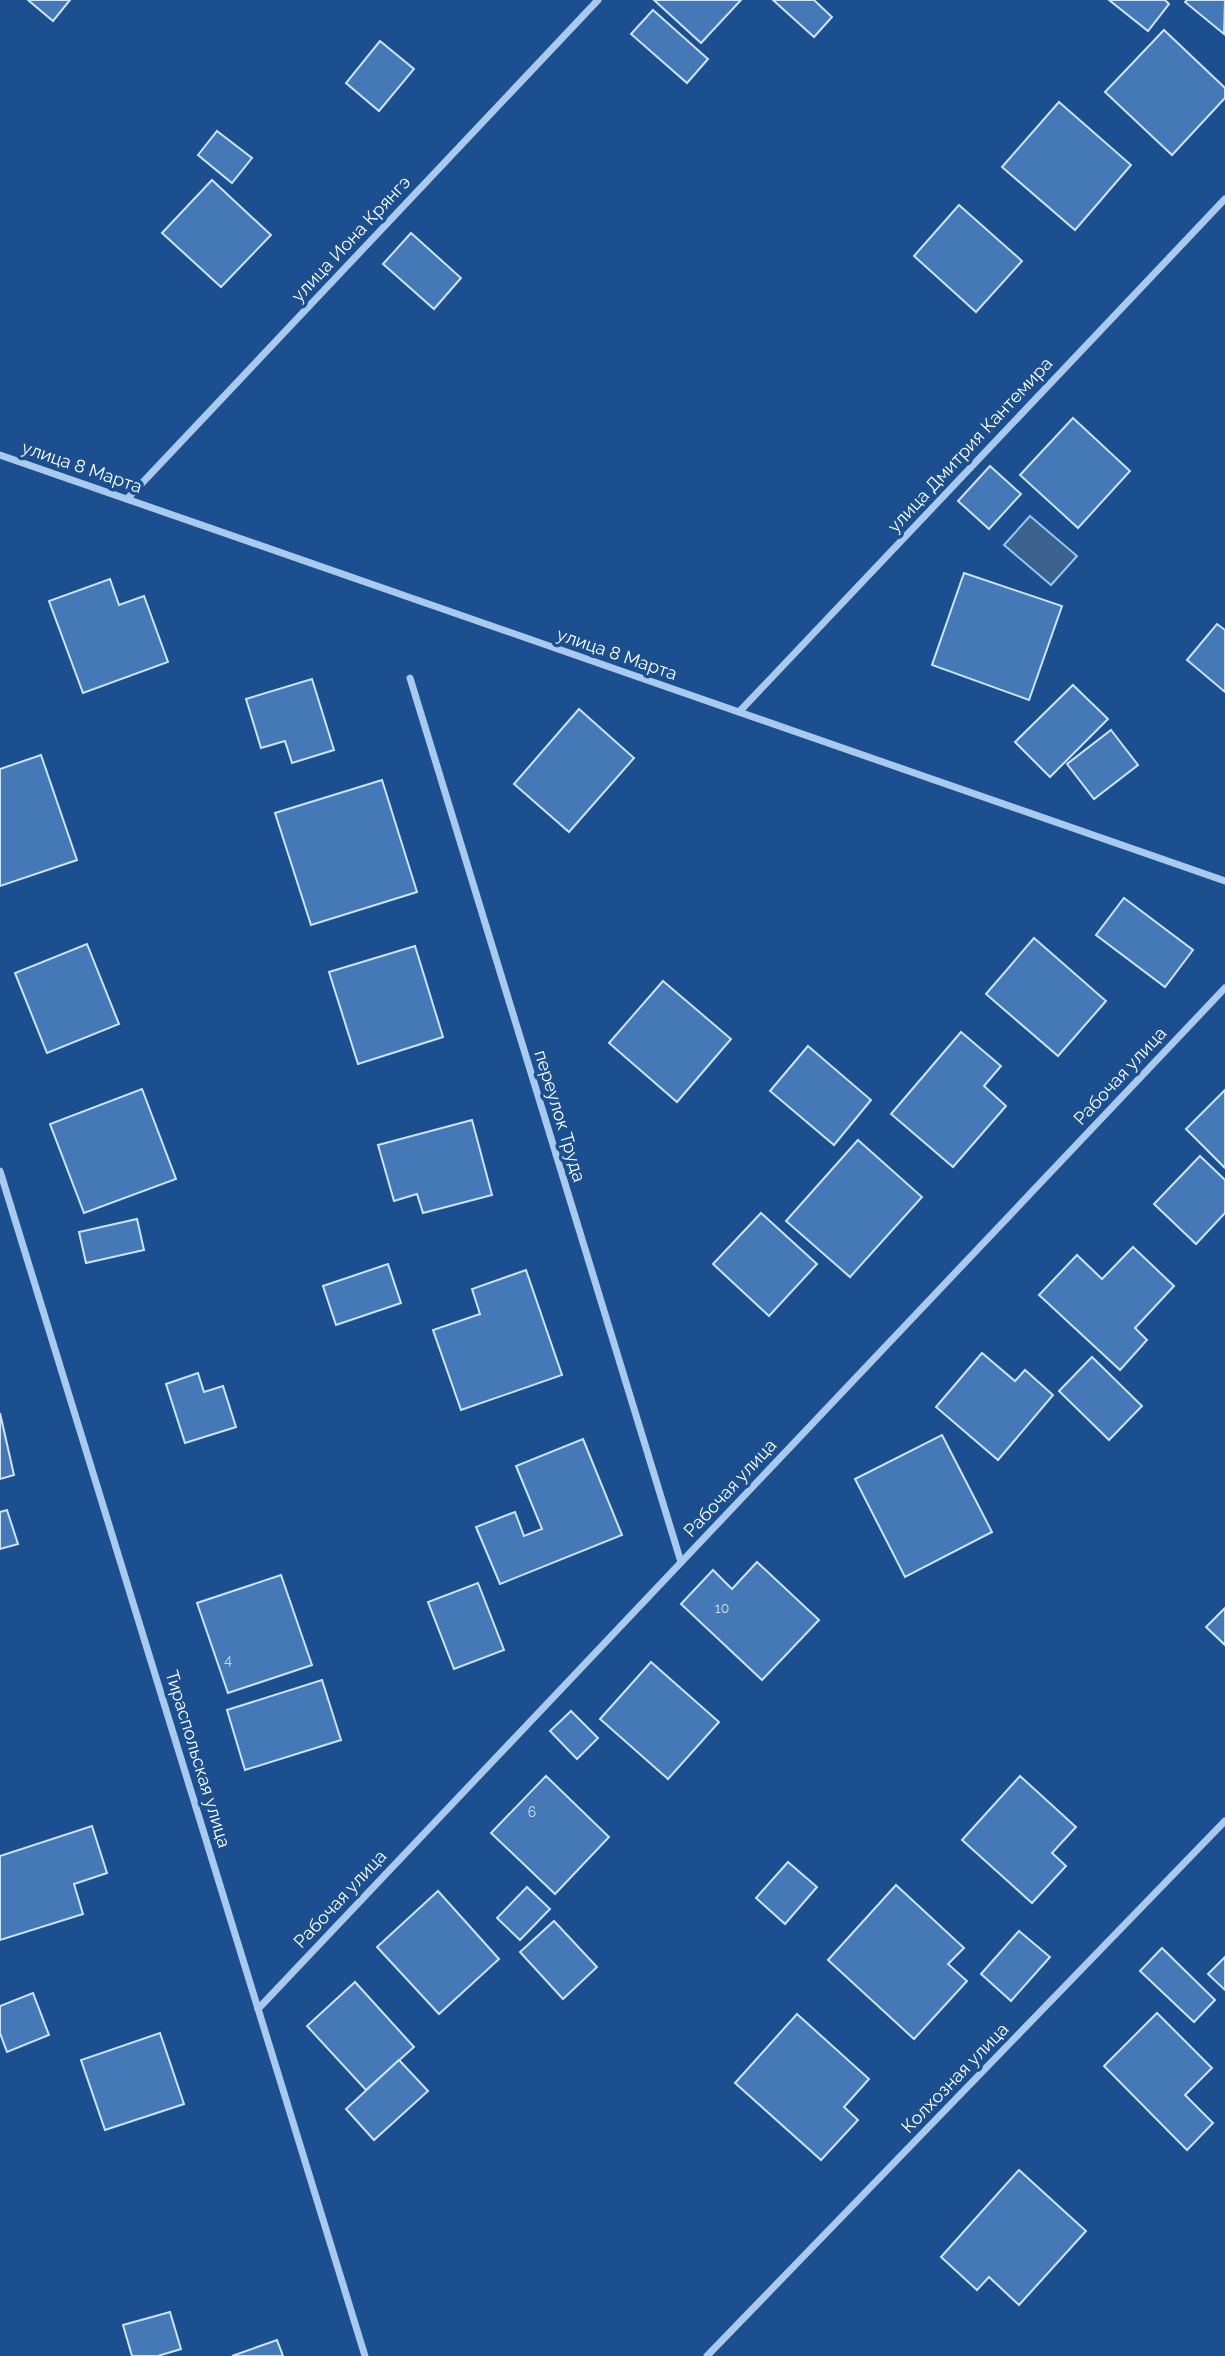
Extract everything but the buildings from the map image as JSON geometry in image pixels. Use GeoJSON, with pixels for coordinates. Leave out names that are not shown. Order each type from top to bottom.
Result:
{"type":"FeatureCollection","features":[{"type":"Feature","properties":{"kind":"street","name":"улица Иона Крянгэ"},"geometry":{"type":"LineString","coordinates":[[127,499],[598,0]]}},
{"type":"Feature","properties":{"kind":"street","name":"улица Дмитрия Кантемира"},"geometry":{"type":"LineString","coordinates":[[739,712],[1225,199]]}},
{"type":"Feature","properties":{"kind":"street","name":"улица 8 Марта"},"geometry":{"type":"LineString","coordinates":[[0,455],[1225,881]]}},
{"type":"Feature","properties":{"kind":"street","name":"переулок Труда"},"geometry":{"type":"LineString","coordinates":[[410,678],[681,1563]]}},
{"type":"Feature","properties":{"kind":"street","name":"Рабочая улица"},"geometry":{"type":"LineString","coordinates":[[258,2009],[1225,988]]}},
{"type":"Feature","properties":{"kind":"street","name":"Тираспольская улица"},"geometry":{"type":"LineString","coordinates":[[0,1171],[365,2356]]}},
{"type":"Feature","properties":{"kind":"street","name":"Колхозная улица"},"geometry":{"type":"LineString","coordinates":[[707,2356],[1225,1821]]}},
{"type":"Feature","properties":{"kind":"water"},"geometry":{"type":"Polygon","coordinates":[[[1030,516],[1077,556],[1051,585],[1004,545],[1030,516]]]}}]}
